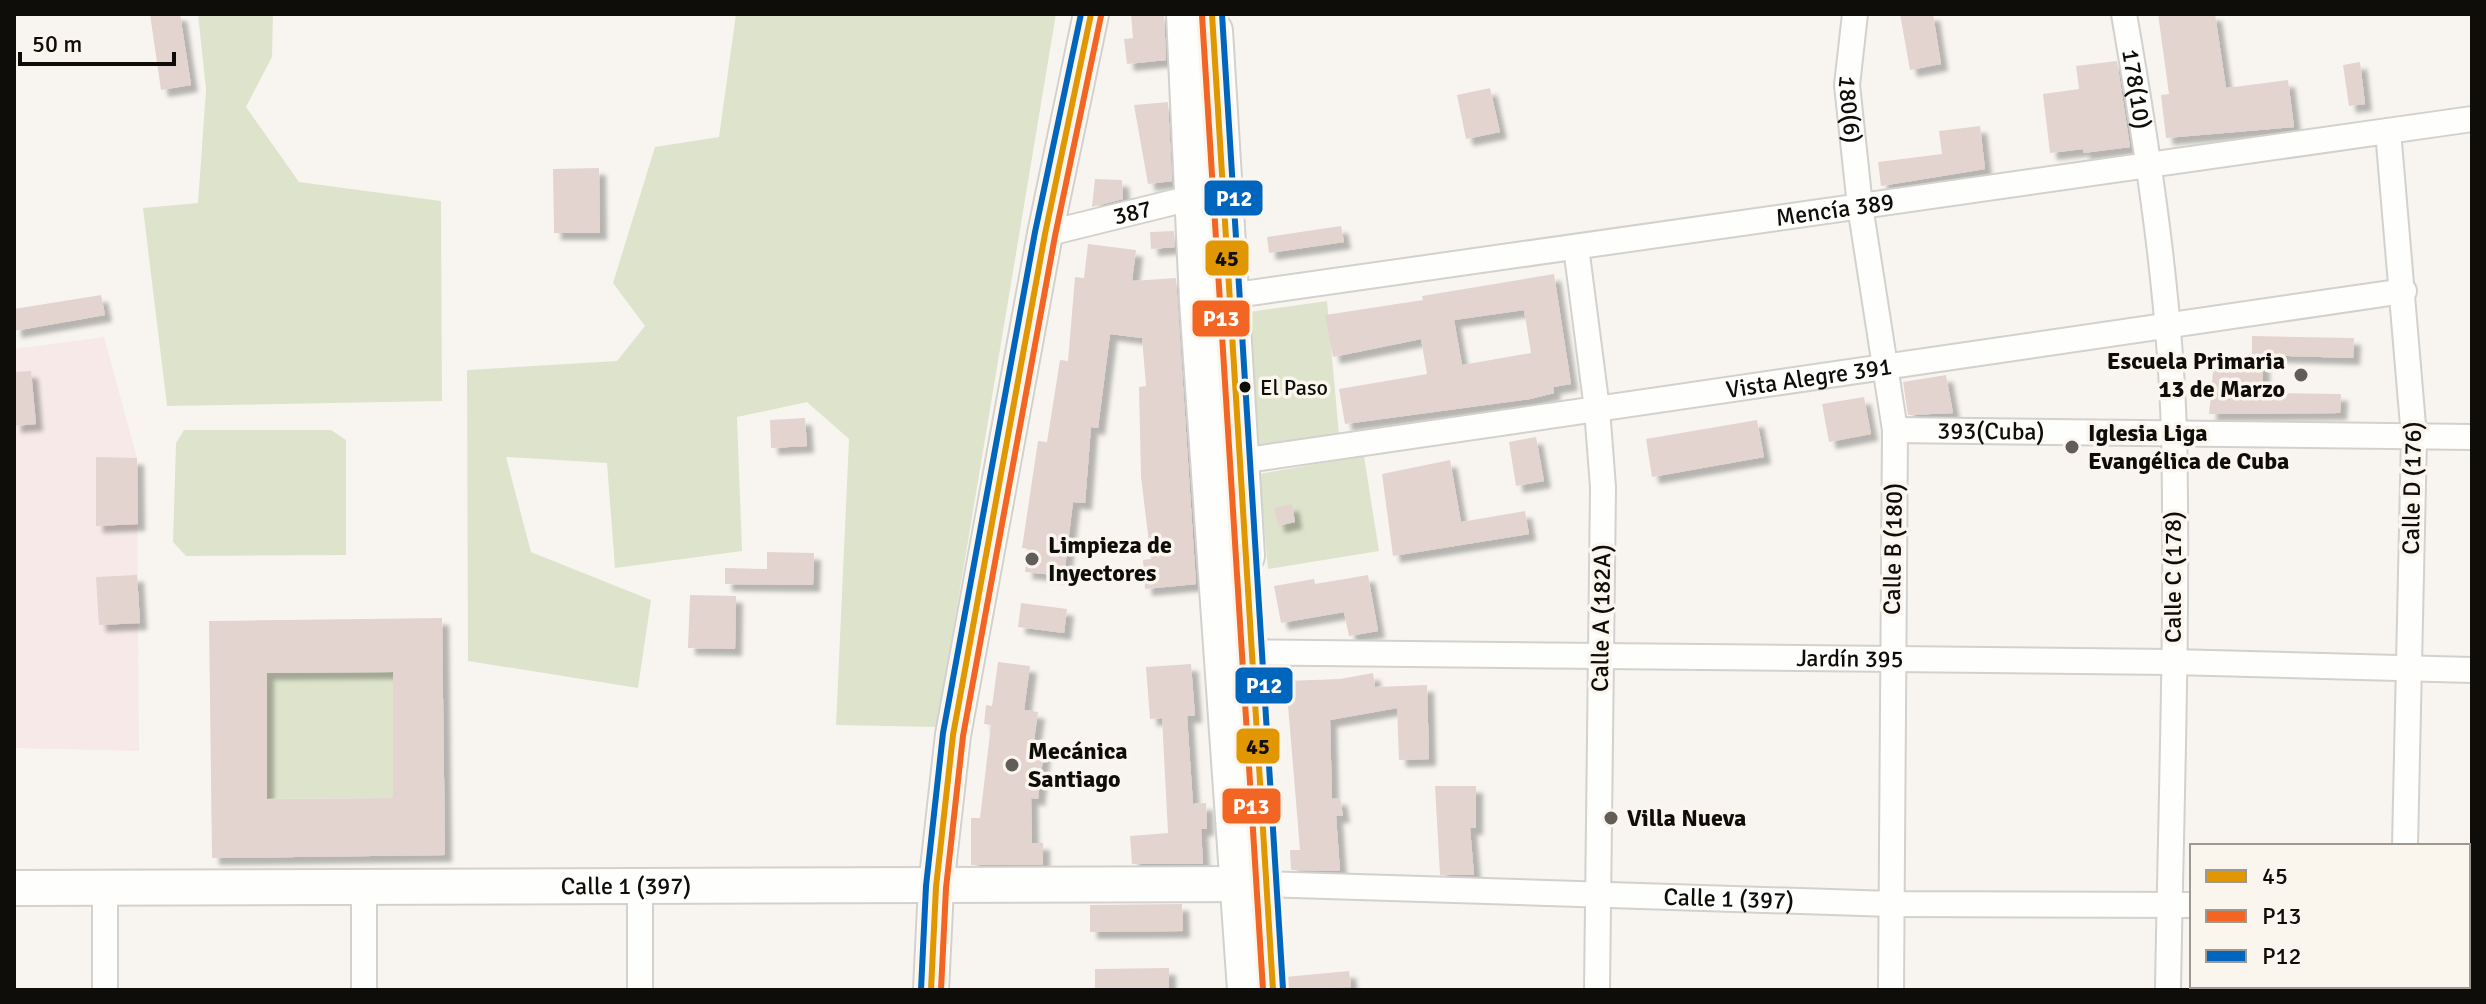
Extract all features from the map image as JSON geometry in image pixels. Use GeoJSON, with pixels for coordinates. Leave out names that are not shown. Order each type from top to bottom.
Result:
{"type":"FeatureCollection","features":[{"type":"Feature","properties":{"kind":"main road"},"geometry":{"type":"LineString","coordinates":[[1186,14],[1207,194],[1238,651],[1252,884],[1247,990]]}},
{"type":"Feature","properties":{"kind":"main road"},"geometry":{"type":"LineString","coordinates":[[1207,194],[1212,14]]}},
{"type":"Feature","properties":{"kind":"main road"},"geometry":{"type":"LineString","coordinates":[[1252,884],[1273,990]]}},
{"type":"Feature","properties":{"kind":"street"},"geometry":{"type":"LineString","coordinates":[[931,990],[936,887],[953,735],[1045,234],[1091,14]]}},
{"type":"Feature","properties":{"kind":"street","name":"180(6)"},"geometry":{"type":"LineString","coordinates":[[1855,14],[1847,85],[1860,206]]}},
{"type":"Feature","properties":{"kind":"street","name":"178(10)"},"geometry":{"type":"LineString","coordinates":[[2124,14],[2150,165]]}},
{"type":"Feature","properties":{"kind":"street","name":"Mencía 389"},"geometry":{"type":"LineString","coordinates":[[1213,299],[2472,119]]}},
{"type":"Feature","properties":{"kind":"street","name":"Calle D (176)"},"geometry":{"type":"LineString","coordinates":[[2388,131],[2414,437],[2405,844]]}},
{"type":"Feature","properties":{"kind":"street","name":"Calle C (178)"},"geometry":{"type":"LineString","coordinates":[[2150,165],[2167,326],[2174,433],[2172,662],[2181,905],[2168,990]]}},
{"type":"Feature","properties":{"kind":"street","name":"387"},"geometry":{"type":"LineString","coordinates":[[1045,234],[1207,194]]}},
{"type":"Feature","properties":{"kind":"street","name":"Calle B (180)"},"geometry":{"type":"LineString","coordinates":[[1860,206],[1895,430],[1891,990]]}},
{"type":"Feature","properties":{"kind":"street","name":"Calle A (182A)"},"geometry":{"type":"LineString","coordinates":[[1576,247],[1597,409],[1603,487],[1597,990]]}},
{"type":"Feature","properties":{"kind":"street","name":"Vista Alegre 391"},"geometry":{"type":"LineString","coordinates":[[1226,463],[2404,291]]}},
{"type":"Feature","properties":{"kind":"street","name":"393(Cuba)"},"geometry":{"type":"LineString","coordinates":[[1895,430],[2472,437]]}},
{"type":"Feature","properties":{"kind":"street","name":"Jardín 395"},"geometry":{"type":"LineString","coordinates":[[1238,651],[2172,662],[2472,670]]}},
{"type":"Feature","properties":{"kind":"street","name":"Calle 1 (397)"},"geometry":{"type":"LineString","coordinates":[[14,888],[1252,884],[1892,904],[2181,905]]}},
{"type":"Feature","properties":{"kind":"street"},"geometry":{"type":"LineString","coordinates":[[640,886],[640,990]]}},
{"type":"Feature","properties":{"kind":"street"},"geometry":{"type":"LineString","coordinates":[[364,887],[364,990]]}},
{"type":"Feature","properties":{"kind":"street"},"geometry":{"type":"LineString","coordinates":[[105,888],[105,990]]}},
{"type":"Feature","properties":{"kind":"shaded area"},"geometry":{"type":"Polygon","coordinates":[[[104,337],[137,458],[139,751],[14,748],[14,349],[104,337]]]}},
{"type":"Feature","properties":{"kind":"green space"},"geometry":{"type":"Polygon","coordinates":[[[198,14],[273,14],[272,57],[246,107],[299,182],[441,201],[442,401],[167,406],[143,208],[198,203],[206,90],[198,14]]]}},
{"type":"Feature","properties":{"kind":"green space"},"geometry":{"type":"Polygon","coordinates":[[[736,14],[1056,14],[937,727],[836,725],[849,439],[807,402],[737,417],[742,551],[615,568],[607,463],[506,457],[531,552],[651,600],[638,688],[468,661],[467,370],[617,361],[645,326],[613,283],[655,147],[719,137],[736,14]]]}},
{"type":"Feature","properties":{"kind":"green space"},"geometry":{"type":"Polygon","coordinates":[[[1327,301],[1339,435],[1254,447],[1235,314],[1327,301]]]}},
{"type":"Feature","properties":{"kind":"green space"},"geometry":{"type":"Polygon","coordinates":[[[184,430],[331,430],[346,440],[346,555],[186,556],[173,542],[176,443],[184,430]]]}},
{"type":"Feature","properties":{"kind":"green space"},"geometry":{"type":"Polygon","coordinates":[[[1364,456],[1379,551],[1268,569],[1259,474],[1364,456]]]}},
{"type":"Feature","properties":{"kind":"green space"},"geometry":{"type":"Polygon","coordinates":[[[393,672],[393,798],[267,799],[267,673],[393,672]]]}},
{"type":"Feature","properties":{"kind":"building"},"geometry":{"type":"Polygon","coordinates":[[[150,14],[180,14],[191,85],[161,90],[150,14]]]}},
{"type":"Feature","properties":{"kind":"building"},"geometry":{"type":"Polygon","coordinates":[[[1131,14],[1164,14],[1166,60],[1127,64],[1124,39],[1133,38],[1131,14]]]}},
{"type":"Feature","properties":{"kind":"building"},"geometry":{"type":"Polygon","coordinates":[[[1900,14],[1933,14],[1941,64],[1910,70],[1900,14]]]}},
{"type":"Feature","properties":{"kind":"building"},"geometry":{"type":"Polygon","coordinates":[[[2158,14],[2215,14],[2226,88],[2288,80],[2294,127],[2166,138],[2161,95],[2169,94],[2158,14]]]}},
{"type":"Feature","properties":{"kind":"building"},"geometry":{"type":"Polygon","coordinates":[[[2117,61],[2130,147],[2083,153],[2083,149],[2050,153],[2043,94],[2079,89],[2076,66],[2117,61]]]}},
{"type":"Feature","properties":{"kind":"building"},"geometry":{"type":"Polygon","coordinates":[[[2360,62],[2365,104],[2349,106],[2343,65],[2360,62]]]}},
{"type":"Feature","properties":{"kind":"building"},"geometry":{"type":"Polygon","coordinates":[[[1490,88],[1500,132],[1466,139],[1457,95],[1490,88]]]}},
{"type":"Feature","properties":{"kind":"building"},"geometry":{"type":"Polygon","coordinates":[[[1168,102],[1172,181],[1148,184],[1134,105],[1168,102]]]}},
{"type":"Feature","properties":{"kind":"building"},"geometry":{"type":"Polygon","coordinates":[[[1980,126],[1985,169],[1881,186],[1878,162],[1942,154],[1939,131],[1980,126]]]}},
{"type":"Feature","properties":{"kind":"building"},"geometry":{"type":"Polygon","coordinates":[[[599,168],[600,233],[554,233],[553,169],[599,168]]]}},
{"type":"Feature","properties":{"kind":"building"},"geometry":{"type":"Polygon","coordinates":[[[1095,179],[1122,180],[1123,199],[1092,207],[1095,179]]]}},
{"type":"Feature","properties":{"kind":"building"},"geometry":{"type":"Polygon","coordinates":[[[1341,226],[1344,242],[1269,253],[1267,237],[1341,226]]]}},
{"type":"Feature","properties":{"kind":"building"},"geometry":{"type":"Polygon","coordinates":[[[1174,231],[1175,247],[1151,249],[1150,232],[1174,231]]]}},
{"type":"Feature","properties":{"kind":"building"},"geometry":{"type":"Polygon","coordinates":[[[1088,244],[1136,250],[1132,281],[1176,278],[1196,584],[1145,589],[1143,560],[1151,559],[1141,477],[1139,387],[1146,386],[1142,338],[1110,334],[1098,428],[1091,427],[1085,503],[1073,502],[1064,576],[1025,572],[1028,549],[1022,548],[1038,441],[1047,442],[1060,360],[1068,361],[1075,277],[1084,278],[1088,244]]]}},
{"type":"Feature","properties":{"kind":"building"},"geometry":{"type":"Polygon","coordinates":[[[1554,274],[1571,384],[1553,387],[1554,393],[1530,399],[1345,424],[1339,389],[1427,374],[1421,339],[1333,357],[1325,315],[1423,300],[1422,296],[1554,274]],[[1524,310],[1454,320],[1462,365],[1531,353],[1524,310]]]}},
{"type":"Feature","properties":{"kind":"building"},"geometry":{"type":"Polygon","coordinates":[[[101,295],[105,315],[14,331],[14,309],[101,295]]]}},
{"type":"Feature","properties":{"kind":"building"},"geometry":{"type":"Polygon","coordinates":[[[2252,336],[2354,338],[2353,358],[2252,355],[2252,336]]]}},
{"type":"Feature","properties":{"kind":"building"},"geometry":{"type":"Polygon","coordinates":[[[2214,361],[2263,361],[2263,393],[2341,394],[2340,413],[2209,414],[2214,361]]]}},
{"type":"Feature","properties":{"kind":"building"},"geometry":{"type":"Polygon","coordinates":[[[31,371],[36,424],[14,426],[14,372],[31,371]]]}},
{"type":"Feature","properties":{"kind":"building"},"geometry":{"type":"Polygon","coordinates":[[[1946,375],[1953,413],[1908,415],[1903,382],[1946,375]]]}},
{"type":"Feature","properties":{"kind":"building"},"geometry":{"type":"Polygon","coordinates":[[[1864,397],[1871,434],[1829,442],[1822,404],[1864,397]]]}},
{"type":"Feature","properties":{"kind":"building"},"geometry":{"type":"Polygon","coordinates":[[[805,418],[807,446],[771,448],[770,420],[805,418]]]}},
{"type":"Feature","properties":{"kind":"building"},"geometry":{"type":"Polygon","coordinates":[[[1757,420],[1764,457],[1652,477],[1646,439],[1757,420]]]}},
{"type":"Feature","properties":{"kind":"building"},"geometry":{"type":"Polygon","coordinates":[[[1536,437],[1544,481],[1516,486],[1509,442],[1536,437]]]}},
{"type":"Feature","properties":{"kind":"building"},"geometry":{"type":"Polygon","coordinates":[[[96,457],[137,458],[138,524],[96,526],[96,457]]]}},
{"type":"Feature","properties":{"kind":"building"},"geometry":{"type":"Polygon","coordinates":[[[1450,460],[1461,522],[1525,511],[1529,534],[1393,556],[1382,474],[1450,460]]]}},
{"type":"Feature","properties":{"kind":"building"},"geometry":{"type":"Polygon","coordinates":[[[1292,504],[1295,522],[1278,526],[1274,508],[1292,504]]]}},
{"type":"Feature","properties":{"kind":"building"},"geometry":{"type":"Polygon","coordinates":[[[767,552],[814,553],[813,585],[725,584],[725,568],[767,569],[767,552]]]}},
{"type":"Feature","properties":{"kind":"building"},"geometry":{"type":"Polygon","coordinates":[[[137,575],[140,623],[99,625],[96,577],[137,575]]]}},
{"type":"Feature","properties":{"kind":"building"},"geometry":{"type":"Polygon","coordinates":[[[1368,575],[1378,631],[1349,636],[1344,612],[1281,623],[1274,586],[1314,579],[1315,584],[1368,575]]]}},
{"type":"Feature","properties":{"kind":"building"},"geometry":{"type":"Polygon","coordinates":[[[690,595],[736,596],[735,649],[688,648],[690,595]]]}},
{"type":"Feature","properties":{"kind":"building"},"geometry":{"type":"Polygon","coordinates":[[[1021,603],[1067,609],[1064,633],[1018,627],[1021,603]]]}},
{"type":"Feature","properties":{"kind":"building"},"geometry":{"type":"Polygon","coordinates":[[[442,618],[445,855],[212,858],[209,621],[442,618]],[[393,672],[267,673],[267,799],[393,798],[393,672]]]}},
{"type":"Feature","properties":{"kind":"building"},"geometry":{"type":"Polygon","coordinates":[[[998,662],[1030,666],[1024,710],[1038,712],[1034,740],[1045,742],[1038,799],[1031,798],[1032,843],[1043,843],[1043,865],[971,865],[971,818],[980,818],[991,725],[984,724],[986,705],[992,706],[998,662]]]}},
{"type":"Feature","properties":{"kind":"building"},"geometry":{"type":"Polygon","coordinates":[[[1191,664],[1195,716],[1187,716],[1193,804],[1206,803],[1207,829],[1201,829],[1203,864],[1132,864],[1130,836],[1168,833],[1162,718],[1150,719],[1146,667],[1191,664]]]}},
{"type":"Feature","properties":{"kind":"building"},"geometry":{"type":"Polygon","coordinates":[[[1373,673],[1375,687],[1427,685],[1429,759],[1399,760],[1397,708],[1330,720],[1332,799],[1340,798],[1343,816],[1336,816],[1340,871],[1291,870],[1290,850],[1300,850],[1286,681],[1340,679],[1373,673]]]}},
{"type":"Feature","properties":{"kind":"building"},"geometry":{"type":"Polygon","coordinates":[[[1435,786],[1476,786],[1476,828],[1470,828],[1474,875],[1440,875],[1435,786]]]}},
{"type":"Feature","properties":{"kind":"building"},"geometry":{"type":"Polygon","coordinates":[[[1182,904],[1183,931],[1090,932],[1090,905],[1182,904]]]}},
{"type":"Feature","properties":{"kind":"building"},"geometry":{"type":"Polygon","coordinates":[[[1169,968],[1169,990],[1095,990],[1095,969],[1169,968]]]}},
{"type":"Feature","properties":{"kind":"building"},"geometry":{"type":"Polygon","coordinates":[[[1349,971],[1351,987],[1274,990],[1274,978],[1349,971]]]}},
{"type":"Feature","properties":{"kind":"transit line","name":"P12"},"geometry":{"type":"LineString","coordinates":[[921,990],[926,886],[943,733],[1035,232],[1081,14]]}},
{"type":"Feature","properties":{"kind":"transit line","name":"45"},"geometry":{"type":"LineString","coordinates":[[931,990],[936,887],[953,735],[1045,234],[1091,14]]}},
{"type":"Feature","properties":{"kind":"transit line","name":"45"},"geometry":{"type":"LineString","coordinates":[[1212,14],[1273,990]]}},
{"type":"Feature","properties":{"kind":"transit line","name":"P12"},"geometry":{"type":"LineString","coordinates":[[1222,14],[1283,989]]}},
{"type":"Feature","properties":{"kind":"transit line","name":"P13"},"geometry":{"type":"LineString","coordinates":[[1202,15],[1263,990]]}},
{"type":"Feature","properties":{"kind":"transit line","name":"P13"},"geometry":{"type":"LineString","coordinates":[[941,990],[946,888],[963,736],[1055,236],[1101,16]]}},
{"type":"Feature","properties":{"kind":"place","name":"Escuela Primaria 13 de Marzo"},"geometry":{"type":"Point","coordinates":[2301,375]}},
{"type":"Feature","properties":{"kind":"place","name":"El Paso"},"geometry":{"type":"Point","coordinates":[1245,387]}},
{"type":"Feature","properties":{"kind":"place","name":"Iglesia Liga Evangélica de Cuba"},"geometry":{"type":"Point","coordinates":[2072,447]}},
{"type":"Feature","properties":{"kind":"place","name":"Limpieza de Inyectores"},"geometry":{"type":"Point","coordinates":[1032,559]}},
{"type":"Feature","properties":{"kind":"place","name":"Mecánica Santiago"},"geometry":{"type":"Point","coordinates":[1012,765]}},
{"type":"Feature","properties":{"kind":"place","name":"Villa Nueva"},"geometry":{"type":"Point","coordinates":[1611,818]}}]}
